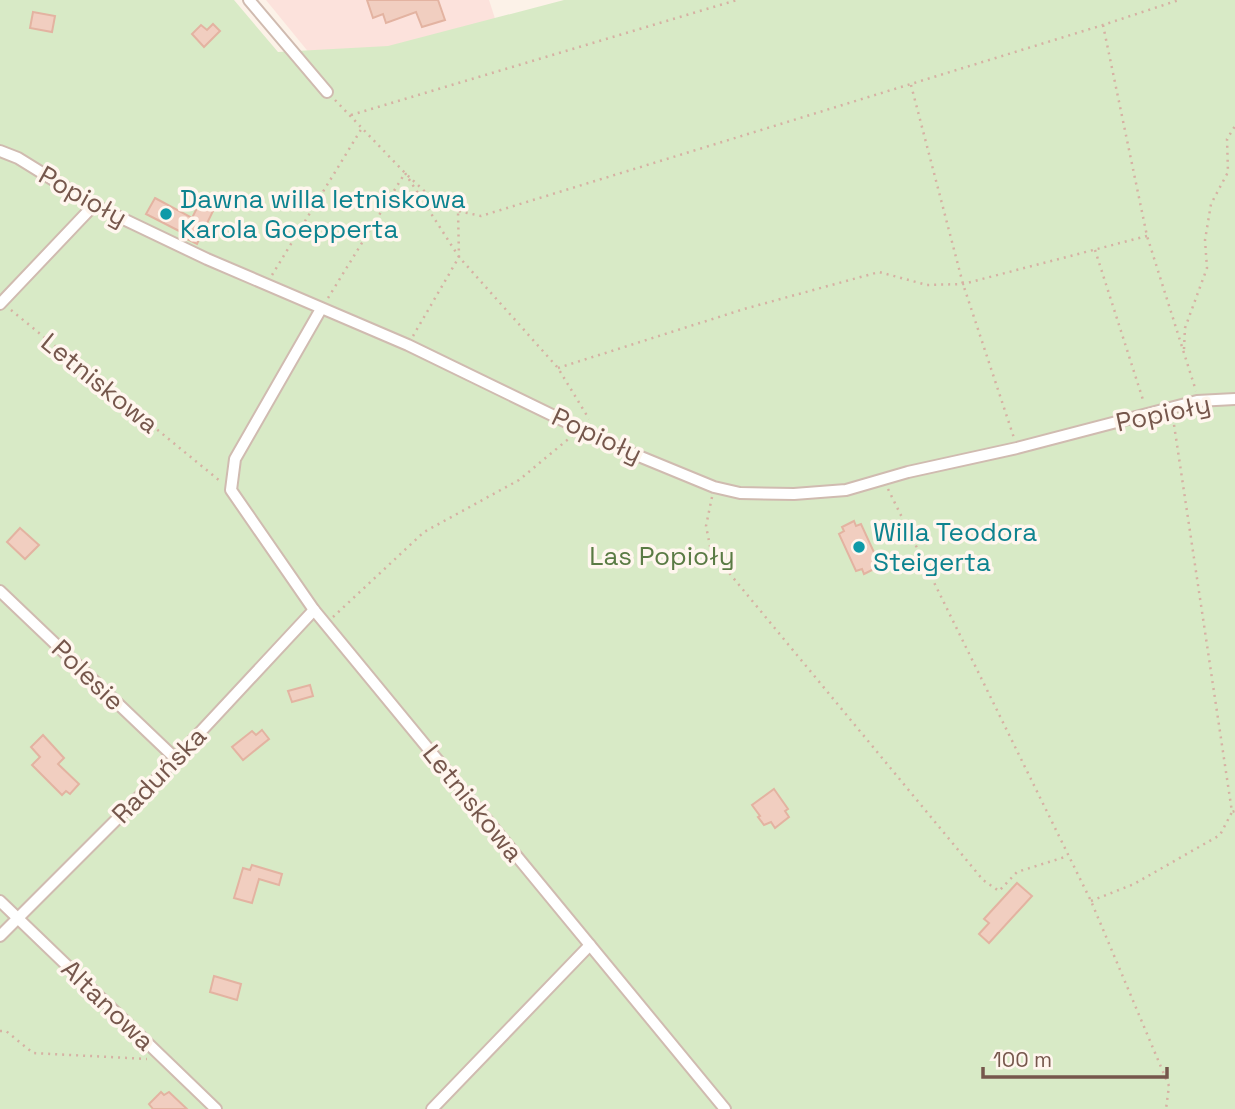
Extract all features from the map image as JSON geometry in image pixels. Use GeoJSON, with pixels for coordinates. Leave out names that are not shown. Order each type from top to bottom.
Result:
{"type":"FeatureCollection","features":[{"type":"Feature","properties":{"kind":"street"},"geometry":{"type":"LineString","coordinates":[[249,0],[327,92]]}},
{"type":"Feature","properties":{"kind":"street","name":"Popioły"},"geometry":{"type":"LineString","coordinates":[[0,151],[94,205],[206,259],[408,345],[624,450],[714,487],[740,493],[794,494],[846,490],[908,472],[1017,448],[1197,401],[1235,399]]}},
{"type":"Feature","properties":{"kind":"street"},"geometry":{"type":"LineString","coordinates":[[1,303],[94,205]]}},
{"type":"Feature","properties":{"kind":"street"},"geometry":{"type":"LineString","coordinates":[[231,490],[234,458],[321,309]]}},
{"type":"Feature","properties":{"kind":"street","name":"Letniskowa"},"geometry":{"type":"LineString","coordinates":[[231,490],[314,610],[725,1109]]}},
{"type":"Feature","properties":{"kind":"street","name":"Polesie"},"geometry":{"type":"LineString","coordinates":[[0,591],[176,759]]}},
{"type":"Feature","properties":{"kind":"street","name":"Raduńska"},"geometry":{"type":"LineString","coordinates":[[0,936],[176,759],[314,610]]}},
{"type":"Feature","properties":{"kind":"street","name":"Altanowa"},"geometry":{"type":"LineString","coordinates":[[0,901],[216,1109]]}},
{"type":"Feature","properties":{"kind":"street"},"geometry":{"type":"LineString","coordinates":[[432,1109],[590,945]]}},
{"type":"Feature","properties":{"kind":"path"},"geometry":{"type":"LineString","coordinates":[[350,116],[737,0]]}},
{"type":"Feature","properties":{"kind":"path"},"geometry":{"type":"LineString","coordinates":[[327,92],[434,200],[458,211],[481,216],[1179,0]]}},
{"type":"Feature","properties":{"kind":"path"},"geometry":{"type":"LineString","coordinates":[[1103,25],[1147,236],[1197,401]]}},
{"type":"Feature","properties":{"kind":"path"},"geometry":{"type":"LineString","coordinates":[[911,84],[963,284],[1017,448]]}},
{"type":"Feature","properties":{"kind":"path"},"geometry":{"type":"LineString","coordinates":[[1184,353],[1185,328],[1206,268],[1205,240],[1211,204],[1228,172],[1227,139],[1235,127]]}},
{"type":"Feature","properties":{"kind":"path"},"geometry":{"type":"LineString","coordinates":[[266,284],[362,128]]}},
{"type":"Feature","properties":{"kind":"path"},"geometry":{"type":"LineString","coordinates":[[405,173],[459,257],[558,368],[600,437]]}},
{"type":"Feature","properties":{"kind":"path"},"geometry":{"type":"LineString","coordinates":[[321,309],[405,173]]}},
{"type":"Feature","properties":{"kind":"path"},"geometry":{"type":"LineString","coordinates":[[408,345],[459,257],[458,211]]}},
{"type":"Feature","properties":{"kind":"path"},"geometry":{"type":"LineString","coordinates":[[558,368],[744,309],[879,272],[927,285],[963,284],[1147,236]]}},
{"type":"Feature","properties":{"kind":"path"},"geometry":{"type":"LineString","coordinates":[[1095,250],[1147,414]]}},
{"type":"Feature","properties":{"kind":"path","name":"Letniskowa"},"geometry":{"type":"LineString","coordinates":[[1,303],[231,490]]}},
{"type":"Feature","properties":{"kind":"path"},"geometry":{"type":"LineString","coordinates":[[1091,901],[1134,884],[1220,835],[1233,811],[1171,408]]}},
{"type":"Feature","properties":{"kind":"path"},"geometry":{"type":"LineString","coordinates":[[326,624],[424,532],[519,480],[582,428]]}},
{"type":"Feature","properties":{"kind":"path"},"geometry":{"type":"LineString","coordinates":[[883,480],[1091,901],[1169,1086],[1166,1109]]}},
{"type":"Feature","properties":{"kind":"path"},"geometry":{"type":"LineString","coordinates":[[714,487],[706,526],[710,551],[984,880],[999,891],[1017,872],[1069,856]]}},
{"type":"Feature","properties":{"kind":"path"},"geometry":{"type":"LineString","coordinates":[[0,1031],[6,1031],[33,1053],[165,1060]]}},
{"type":"Feature","properties":{"kind":"shaded area"},"geometry":{"type":"Polygon","coordinates":[[[266,0],[489,0],[500,34],[337,87],[266,0]]]}},
{"type":"Feature","properties":{"kind":"green space","name":"Las Popioły"},"geometry":{"type":"Polygon","coordinates":[[[0,0],[234,0],[278,52],[388,46],[564,0],[1235,0],[1235,1109],[0,1109],[0,0]]]}},
{"type":"Feature","properties":{"kind":"building"},"geometry":{"type":"Polygon","coordinates":[[[367,0],[438,0],[445,20],[422,27],[416,12],[386,23],[383,14],[373,18],[367,0]]]}},
{"type":"Feature","properties":{"kind":"building"},"geometry":{"type":"Polygon","coordinates":[[[33,12],[55,16],[52,32],[30,28],[33,12]]]}},
{"type":"Feature","properties":{"kind":"building"},"geometry":{"type":"Polygon","coordinates":[[[213,24],[220,31],[204,47],[192,34],[201,25],[207,30],[213,24]]]}},
{"type":"Feature","properties":{"kind":"building"},"geometry":{"type":"Polygon","coordinates":[[[155,198],[192,218],[200,202],[214,209],[197,244],[183,237],[185,234],[146,214],[155,198]]]}},
{"type":"Feature","properties":{"kind":"building","name":"Willa Teodora Steigerta"},"geometry":{"type":"Polygon","coordinates":[[[854,521],[856,526],[861,524],[878,561],[874,563],[876,568],[864,574],[862,569],[856,571],[839,534],[844,531],[842,527],[854,521]]]}},
{"type":"Feature","properties":{"kind":"building"},"geometry":{"type":"Polygon","coordinates":[[[20,528],[39,545],[25,559],[7,542],[20,528]]]}},
{"type":"Feature","properties":{"kind":"building"},"geometry":{"type":"Polygon","coordinates":[[[310,685],[313,696],[292,702],[288,691],[310,685]]]}},
{"type":"Feature","properties":{"kind":"building"},"geometry":{"type":"Polygon","coordinates":[[[262,730],[269,739],[243,760],[232,747],[252,731],[256,735],[262,730]]]}},
{"type":"Feature","properties":{"kind":"building"},"geometry":{"type":"Polygon","coordinates":[[[43,735],[64,758],[58,764],[79,784],[70,794],[66,791],[62,795],[32,765],[40,757],[31,747],[43,735]]]}},
{"type":"Feature","properties":{"kind":"building"},"geometry":{"type":"Polygon","coordinates":[[[774,789],[788,809],[785,811],[789,817],[775,828],[771,822],[764,825],[752,805],[774,789]]]}},
{"type":"Feature","properties":{"kind":"building"},"geometry":{"type":"Polygon","coordinates":[[[252,865],[282,874],[279,885],[259,879],[252,903],[234,898],[243,868],[250,870],[252,865]]]}},
{"type":"Feature","properties":{"kind":"building"},"geometry":{"type":"Polygon","coordinates":[[[1017,883],[1032,896],[989,943],[979,934],[989,923],[984,919],[1017,883]]]}},
{"type":"Feature","properties":{"kind":"building"},"geometry":{"type":"Polygon","coordinates":[[[214,976],[241,984],[237,1000],[210,992],[214,976]]]}},
{"type":"Feature","properties":{"kind":"building"},"geometry":{"type":"Polygon","coordinates":[[[161,1092],[164,1095],[169,1092],[187,1109],[153,1109],[149,1104],[161,1092]]]}},
{"type":"Feature","properties":{"kind":"place","name":"Dawna willa letniskowa Karola Goepperta"},"geometry":{"type":"Point","coordinates":[166,214]}},
{"type":"Feature","properties":{"kind":"place","name":"Willa Teodora Steigerta"},"geometry":{"type":"Point","coordinates":[859,547]}}]}
